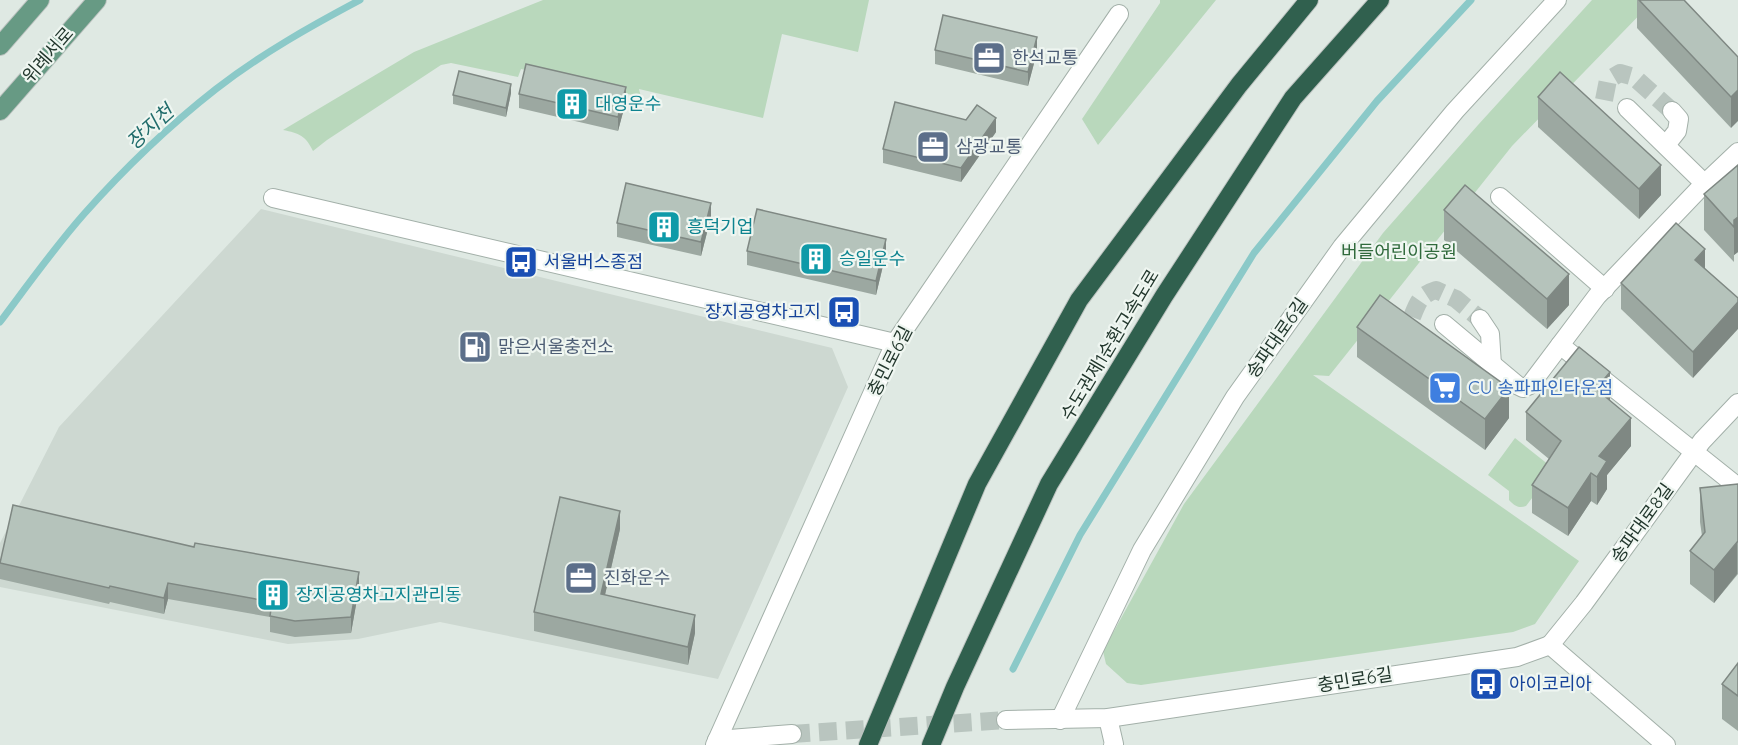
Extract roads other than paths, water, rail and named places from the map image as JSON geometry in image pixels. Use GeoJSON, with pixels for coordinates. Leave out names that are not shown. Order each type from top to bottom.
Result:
{"type":"FeatureCollection","features":[{"type":"Feature","properties":{"kind":"highway"},"geometry":{"type":"LineString","coordinates":[[868,745],[977,484],[1079,300],[1239,84],[1309,0]]}},
{"type":"Feature","properties":{"kind":"highway","name":"수도권제1순환고속도로"},"geometry":{"type":"LineString","coordinates":[[931,745],[955,687],[1049,484],[1164,296],[1293,98],[1380,0]]}},
{"type":"Feature","properties":{"kind":"main road"},"geometry":{"type":"LineString","coordinates":[[0,46],[40,0]]}},
{"type":"Feature","properties":{"kind":"main road","name":"위례서로"},"geometry":{"type":"LineString","coordinates":[[0,111],[97,0]]}},
{"type":"Feature","properties":{"kind":"street","name":"송파대로6길"},"geometry":{"type":"LineString","coordinates":[[1060,720],[1142,550],[1235,397],[1342,247],[1455,111],[1557,0]]}},
{"type":"Feature","properties":{"kind":"street","name":"충민로6길"},"geometry":{"type":"LineString","coordinates":[[716,743],[895,343],[1119,14]]}},
{"type":"Feature","properties":{"kind":"street"},"geometry":{"type":"LineString","coordinates":[[1627,108],[1704,183]]}},
{"type":"Feature","properties":{"kind":"street"},"geometry":{"type":"LineString","coordinates":[[1666,145],[1677,130],[1679,119],[1672,111]]}},
{"type":"Feature","properties":{"kind":"street"},"geometry":{"type":"LineString","coordinates":[[1444,324],[1517,385],[1523,388],[1530,386],[1605,289],[1704,183],[1738,152]]}},
{"type":"Feature","properties":{"kind":"street"},"geometry":{"type":"LineString","coordinates":[[1500,197],[1605,289]]}},
{"type":"Feature","properties":{"kind":"street"},"geometry":{"type":"LineString","coordinates":[[273,198],[895,343]]}},
{"type":"Feature","properties":{"kind":"street"},"geometry":{"type":"LineString","coordinates":[[1480,319],[1490,334],[1492,365]]}},
{"type":"Feature","properties":{"kind":"street"},"geometry":{"type":"LineString","coordinates":[[1560,345],[1738,487]]}},
{"type":"Feature","properties":{"kind":"street","name":"송파대로8길"},"geometry":{"type":"LineString","coordinates":[[1550,645],[1584,603],[1695,451],[1738,403]]}},
{"type":"Feature","properties":{"kind":"street","name":"충민로6길"},"geometry":{"type":"LineString","coordinates":[[1006,720],[1108,718],[1516,657],[1550,645]]}},
{"type":"Feature","properties":{"kind":"street"},"geometry":{"type":"LineString","coordinates":[[1550,645],[1666,745]]}},
{"type":"Feature","properties":{"kind":"street"},"geometry":{"type":"LineString","coordinates":[[1108,718],[1113,745]]}},
{"type":"Feature","properties":{"kind":"street"},"geometry":{"type":"LineString","coordinates":[[716,743],[792,734]]}},
{"type":"Feature","properties":{"kind":"waterway","name":"장지천"},"geometry":{"type":"LineString","coordinates":[[0,322],[84,214],[164,133],[216,89],[268,52],[360,0]]}},
{"type":"Feature","properties":{"kind":"waterway"},"geometry":{"type":"LineString","coordinates":[[1013,669],[1080,535],[1254,253],[1377,101],[1471,0]]}},
{"type":"Feature","properties":{"kind":"tunnel"},"geometry":{"type":"LineString","coordinates":[[1604,100],[1608,80],[1620,73],[1634,77],[1672,111]]}},
{"type":"Feature","properties":{"kind":"tunnel"},"geometry":{"type":"LineString","coordinates":[[1412,317],[1420,300],[1426,294],[1436,290],[1456,299],[1480,319]]}},
{"type":"Feature","properties":{"kind":"tunnel"},"geometry":{"type":"LineString","coordinates":[[792,734],[1006,720]]}},
{"type":"Feature","properties":{"kind":"place","name":"한석교통"},"geometry":{"type":"Point","coordinates":[989,58]}},
{"type":"Feature","properties":{"kind":"place","name":"대영운수"},"geometry":{"type":"Point","coordinates":[572,104]}},
{"type":"Feature","properties":{"kind":"place","name":"삼광교통"},"geometry":{"type":"Point","coordinates":[933,147]}},
{"type":"Feature","properties":{"kind":"place","name":"흥덕기업"},"geometry":{"type":"Point","coordinates":[664,227]}},
{"type":"Feature","properties":{"kind":"place","name":"승일운수"},"geometry":{"type":"Point","coordinates":[816,259]}},
{"type":"Feature","properties":{"kind":"place","name":"서울버스종점"},"geometry":{"type":"Point","coordinates":[521,262]}},
{"type":"Feature","properties":{"kind":"place","name":"장지공영차고지"},"geometry":{"type":"Point","coordinates":[844,312]}},
{"type":"Feature","properties":{"kind":"place","name":"맑은서울충전소"},"geometry":{"type":"Point","coordinates":[475,347]}},
{"type":"Feature","properties":{"kind":"place","name":"CU 송파파인타운점"},"geometry":{"type":"Point","coordinates":[1445,388]}},
{"type":"Feature","properties":{"kind":"place","name":"진화운수"},"geometry":{"type":"Point","coordinates":[581,578]}},
{"type":"Feature","properties":{"kind":"place","name":"장지공영차고지관리동"},"geometry":{"type":"Point","coordinates":[273,595]}},
{"type":"Feature","properties":{"kind":"place","name":"아이코리아"},"geometry":{"type":"Point","coordinates":[1486,684]}},
{"type":"Feature","properties":{"kind":"park label","name":"버들어린이공원"},"geometry":{"type":"Point","coordinates":[1399,252]}}]}
